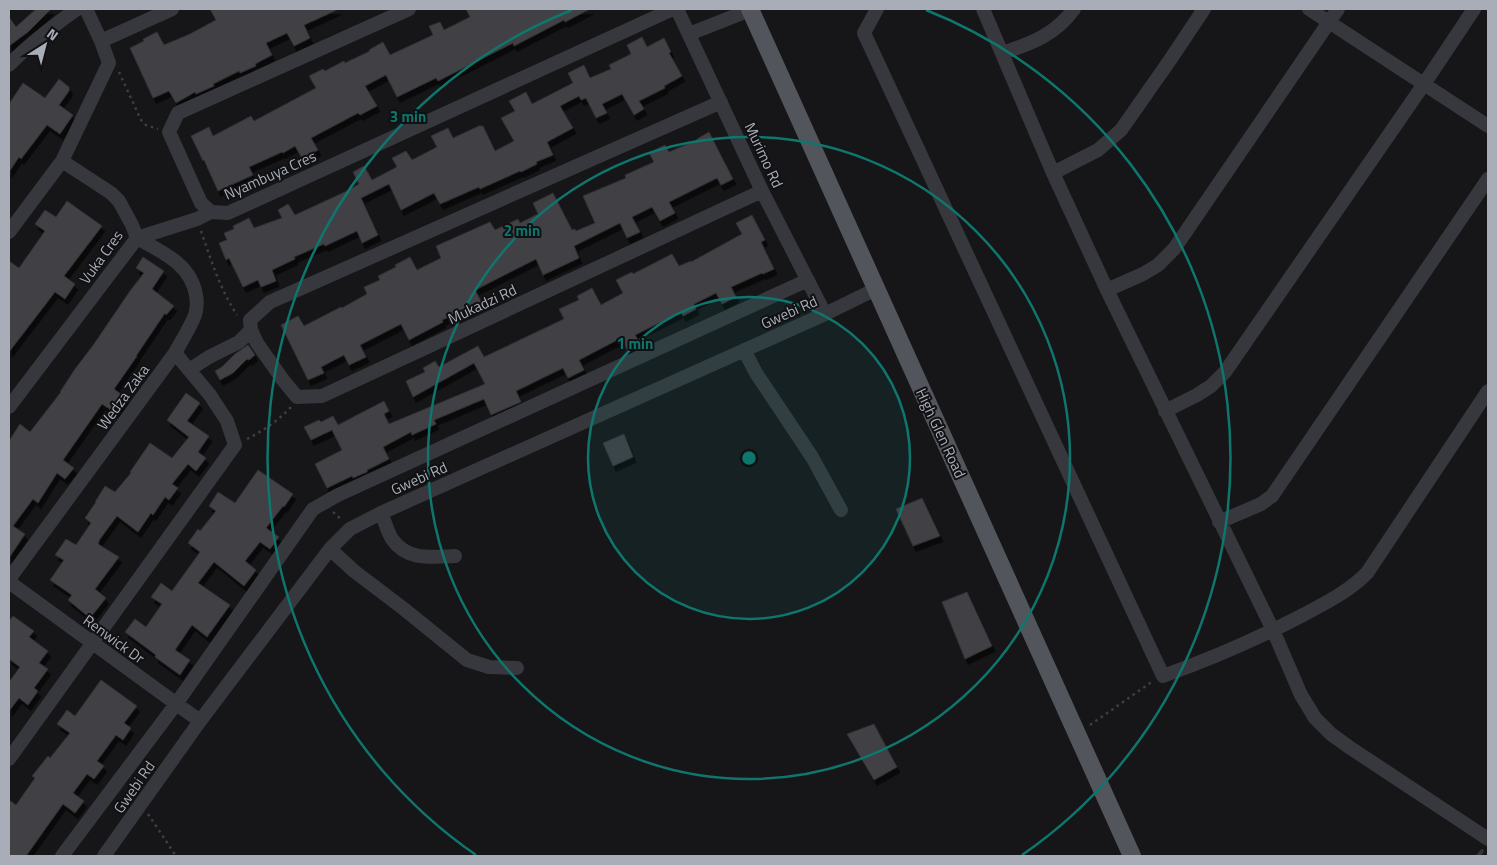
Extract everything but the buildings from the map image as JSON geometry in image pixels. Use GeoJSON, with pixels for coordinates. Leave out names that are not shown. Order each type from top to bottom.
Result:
{"type":"FeatureCollection","features":[{"type":"Feature","properties":{"kind":"main road","name":"High Glen Road"},"geometry":{"type":"LineString","coordinates":[[750,9],[1132,856]]}},
{"type":"Feature","properties":{"kind":"street"},"geometry":{"type":"LineString","coordinates":[[9,65],[51,27],[77,9]]}},
{"type":"Feature","properties":{"kind":"street"},"geometry":{"type":"LineString","coordinates":[[9,232],[62,161],[109,63],[86,9]]}},
{"type":"Feature","properties":{"kind":"street"},"geometry":{"type":"LineString","coordinates":[[101,41],[172,9]]}},
{"type":"Feature","properties":{"kind":"street"},"geometry":{"type":"LineString","coordinates":[[169,132],[178,113],[409,9]]}},
{"type":"Feature","properties":{"kind":"street","name":"Nyambuya Cres"},"geometry":{"type":"LineString","coordinates":[[169,132],[200,203],[211,212],[228,212],[675,9]]}},
{"type":"Feature","properties":{"kind":"street","name":"Murimo Rd"},"geometry":{"type":"LineString","coordinates":[[675,9],[689,34],[762,191],[825,314]]}},
{"type":"Feature","properties":{"kind":"street"},"geometry":{"type":"LineString","coordinates":[[689,34],[750,9]]}},
{"type":"Feature","properties":{"kind":"street"},"geometry":{"type":"LineString","coordinates":[[877,9],[864,33],[1163,676],[1273,630],[1354,586],[1367,573],[1488,390]]}},
{"type":"Feature","properties":{"kind":"street"},"geometry":{"type":"LineString","coordinates":[[983,9],[1053,173],[1107,290],[1273,630],[1298,687],[1315,718],[1331,734],[1349,747],[1488,839]]}},
{"type":"Feature","properties":{"kind":"street"},"geometry":{"type":"LineString","coordinates":[[1003,54],[1030,44],[1054,30],[1074,9]]}},
{"type":"Feature","properties":{"kind":"street"},"geometry":{"type":"LineString","coordinates":[[1053,173],[1098,150],[1121,130],[1204,9]]}},
{"type":"Feature","properties":{"kind":"street"},"geometry":{"type":"LineString","coordinates":[[1309,9],[1488,126]]}},
{"type":"Feature","properties":{"kind":"street"},"geometry":{"type":"LineString","coordinates":[[1107,290],[1143,274],[1158,264],[1174,249],[1338,9]]}},
{"type":"Feature","properties":{"kind":"street"},"geometry":{"type":"LineString","coordinates":[[1165,411],[1211,386],[1225,372],[1474,9]]}},
{"type":"Feature","properties":{"kind":"street"},"geometry":{"type":"LineString","coordinates":[[189,370],[209,357],[239,342],[250,325],[270,302],[721,102]]}},
{"type":"Feature","properties":{"kind":"street","name":"Vuka Cres"},"geometry":{"type":"LineString","coordinates":[[9,407],[137,238],[119,201],[111,192],[62,161]]}},
{"type":"Feature","properties":{"kind":"street"},"geometry":{"type":"LineString","coordinates":[[1219,522],[1261,504],[1272,496],[1488,179]]}},
{"type":"Feature","properties":{"kind":"street","name":"Mukadzi Rd"},"geometry":{"type":"LineString","coordinates":[[297,397],[322,396],[762,191]]}},
{"type":"Feature","properties":{"kind":"street"},"geometry":{"type":"LineString","coordinates":[[137,238],[197,220],[211,212]]}},
{"type":"Feature","properties":{"kind":"street","name":"Wedza Zaka"},"geometry":{"type":"LineString","coordinates":[[9,580],[175,353],[195,313],[196,298],[194,286],[183,267],[175,260],[137,238]]}},
{"type":"Feature","properties":{"kind":"street"},"geometry":{"type":"LineString","coordinates":[[62,856],[176,704],[313,509],[323,502],[808,280]]}},
{"type":"Feature","properties":{"kind":"street","name":"Gwebi Rd"},"geometry":{"type":"LineString","coordinates":[[104,856],[200,721],[330,549],[350,528],[825,314],[876,289]]}},
{"type":"Feature","properties":{"kind":"street"},"geometry":{"type":"LineString","coordinates":[[250,325],[278,372],[297,397]]}},
{"type":"Feature","properties":{"kind":"street"},"geometry":{"type":"LineString","coordinates":[[744,350],[756,373],[812,457],[841,510]]}},
{"type":"Feature","properties":{"kind":"street"},"geometry":{"type":"LineString","coordinates":[[9,759],[235,445],[226,422],[210,395],[175,353]]}},
{"type":"Feature","properties":{"kind":"street"},"geometry":{"type":"LineString","coordinates":[[381,513],[393,540],[405,551],[421,558],[455,556]]}},
{"type":"Feature","properties":{"kind":"street"},"geometry":{"type":"LineString","coordinates":[[330,549],[354,571],[467,660],[489,667],[517,668]]}},
{"type":"Feature","properties":{"kind":"street","name":"Renwick Dr"},"geometry":{"type":"LineString","coordinates":[[9,580],[200,721]]}},
{"type":"Feature","properties":{"kind":"path"},"geometry":{"type":"LineString","coordinates":[[109,63],[117,67],[141,120],[146,126],[169,132]]}},
{"type":"Feature","properties":{"kind":"path"},"geometry":{"type":"LineString","coordinates":[[197,220],[213,267],[230,305],[250,325]]}},
{"type":"Feature","properties":{"kind":"path"},"geometry":{"type":"LineString","coordinates":[[235,445],[282,417],[297,397]]}},
{"type":"Feature","properties":{"kind":"path"},"geometry":{"type":"LineString","coordinates":[[323,502],[350,528]]}},
{"type":"Feature","properties":{"kind":"path"},"geometry":{"type":"LineString","coordinates":[[1078,734],[1163,676]]}},
{"type":"Feature","properties":{"kind":"path"},"geometry":{"type":"LineString","coordinates":[[142,804],[176,856]]}},
{"type":"Feature","properties":{"kind":"waterway"},"geometry":{"type":"LineString","coordinates":[[1478,856],[1482,851]]}}]}
